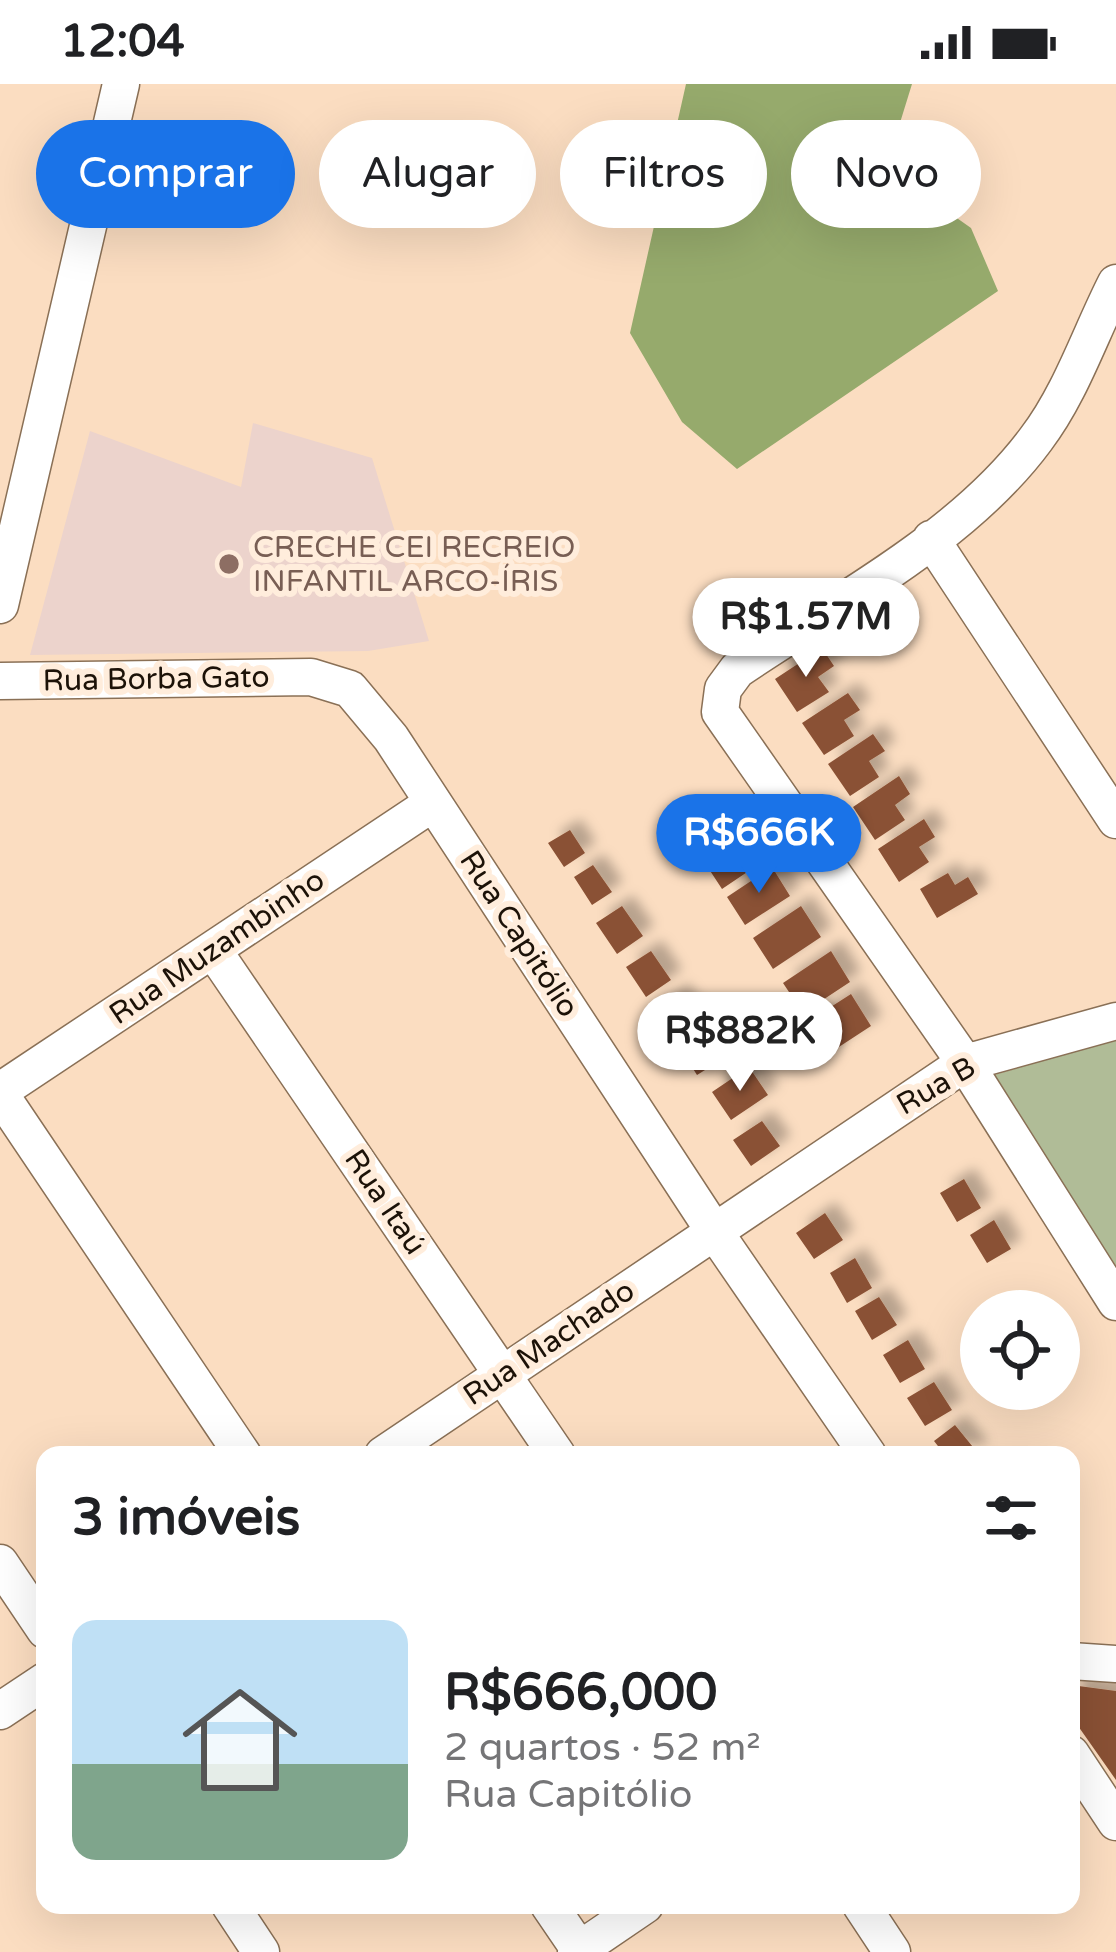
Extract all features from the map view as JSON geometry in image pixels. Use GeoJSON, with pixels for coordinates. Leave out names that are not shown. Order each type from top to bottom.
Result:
{"type":"FeatureCollection","features":[{"type":"Feature","properties":{"kind":"street"},"geometry":{"type":"LineString","coordinates":[[0,604],[121,84]]}},
{"type":"Feature","properties":{"kind":"street"},"geometry":{"type":"LineString","coordinates":[[1116,283],[1038,437],[1007,472],[931,539],[737,670],[723,689],[719,712],[964,1063],[1116,1302]]}},
{"type":"Feature","properties":{"kind":"street"},"geometry":{"type":"LineString","coordinates":[[931,539],[1116,820]]}},
{"type":"Feature","properties":{"kind":"street","name":"Rua Borba Gato"},"geometry":{"type":"LineString","coordinates":[[0,681],[311,677]]}},
{"type":"Feature","properties":{"kind":"street","name":"Rua Capitólio"},"geometry":{"type":"LineString","coordinates":[[311,677],[350,689],[370,707],[714,1231],[862,1446]]}},
{"type":"Feature","properties":{"kind":"street","name":"Rua Muzambinho"},"geometry":{"type":"LineString","coordinates":[[0,1092],[433,803]]}},
{"type":"Feature","properties":{"kind":"street","name":"Rua Itaú"},"geometry":{"type":"LineString","coordinates":[[213,950],[551,1446]]}},
{"type":"Feature","properties":{"kind":"street","name":"Rua B"},"geometry":{"type":"LineString","coordinates":[[714,1231],[964,1063],[1116,1021]]}},
{"type":"Feature","properties":{"kind":"street"},"geometry":{"type":"LineString","coordinates":[[0,1092],[237,1446]]}},
{"type":"Feature","properties":{"kind":"street","name":"Rua Machado"},"geometry":{"type":"LineString","coordinates":[[396,1446],[714,1231]]}},
{"type":"Feature","properties":{"kind":"street"},"geometry":{"type":"LineString","coordinates":[[0,1563],[36,1617]]}},
{"type":"Feature","properties":{"kind":"street"},"geometry":{"type":"LineString","coordinates":[[1080,1662],[1116,1664]]}},
{"type":"Feature","properties":{"kind":"street"},"geometry":{"type":"LineString","coordinates":[[0,1711],[36,1687]]}},
{"type":"Feature","properties":{"kind":"street"},"geometry":{"type":"LineString","coordinates":[[1080,1768],[1116,1822]]}},
{"type":"Feature","properties":{"kind":"street"},"geometry":{"type":"LineString","coordinates":[[236,1914],[261,1952]]}},
{"type":"Feature","properties":{"kind":"street"},"geometry":{"type":"LineString","coordinates":[[555,1914],[579,1951],[633,1914]]}},
{"type":"Feature","properties":{"kind":"street"},"geometry":{"type":"LineString","coordinates":[[867,1914],[892,1952]]}},
{"type":"Feature","properties":{"kind":"shaded area","name":"CRECHE CEI RECREIO INFANTIL ARCO-ÍRIS"},"geometry":{"type":"Polygon","coordinates":[[[253,423],[372,458],[429,641],[368,651],[30,655],[90,431],[241,487],[253,423]]]}},
{"type":"Feature","properties":{"kind":"green space"},"geometry":{"type":"Polygon","coordinates":[[[686,84],[912,84],[901,120],[791,120],[791,228],[971,228],[998,291],[737,469],[682,422],[630,333],[654,228],[767,228],[767,120],[678,120],[686,84]]]}},
{"type":"Feature","properties":{"kind":"green space"},"geometry":{"type":"Polygon","coordinates":[[[1116,1039],[1116,1273],[994,1075],[1116,1039]]]}},
{"type":"Feature","properties":{"kind":"building"},"geometry":{"type":"Polygon","coordinates":[[[822,648],[834,666],[818,677],[829,692],[797,712],[775,679],[822,648]]]}},
{"type":"Feature","properties":{"kind":"building"},"geometry":{"type":"Polygon","coordinates":[[[848,693],[860,710],[844,720],[854,736],[824,755],[802,723],[848,693]]]}},
{"type":"Feature","properties":{"kind":"building"},"geometry":{"type":"Polygon","coordinates":[[[873,734],[885,751],[869,761],[879,777],[850,796],[828,764],[873,734]]]}},
{"type":"Feature","properties":{"kind":"building"},"geometry":{"type":"Polygon","coordinates":[[[899,776],[910,794],[895,805],[905,820],[875,840],[853,807],[899,776]]]}},
{"type":"Feature","properties":{"kind":"building"},"geometry":{"type":"Polygon","coordinates":[[[924,819],[935,837],[919,847],[929,862],[899,882],[878,849],[924,819]]]}},
{"type":"Feature","properties":{"kind":"building"},"geometry":{"type":"Polygon","coordinates":[[[749,829],[768,858],[722,889],[703,860],[749,829]]]}},
{"type":"Feature","properties":{"kind":"building"},"geometry":{"type":"Polygon","coordinates":[[[570,830],[585,853],[564,867],[548,843],[570,830]]]}},
{"type":"Feature","properties":{"kind":"building"},"geometry":{"type":"Polygon","coordinates":[[[593,865],[612,892],[592,905],[574,877],[593,865]]]}},
{"type":"Feature","properties":{"kind":"building"},"geometry":{"type":"Polygon","coordinates":[[[772,867],[790,896],[745,925],[727,897],[772,867]]]}},
{"type":"Feature","properties":{"kind":"building"},"geometry":{"type":"Polygon","coordinates":[[[948,873],[955,885],[968,877],[978,894],[937,918],[920,889],[948,873]]]}},
{"type":"Feature","properties":{"kind":"building"},"geometry":{"type":"Polygon","coordinates":[[[622,906],[643,936],[617,954],[596,923],[622,906]]]}},
{"type":"Feature","properties":{"kind":"building"},"geometry":{"type":"Polygon","coordinates":[[[801,906],[821,937],[773,969],[753,938],[801,906]]]}},
{"type":"Feature","properties":{"kind":"building"},"geometry":{"type":"Polygon","coordinates":[[[651,951],[671,980],[646,997],[626,967],[651,951]]]}},
{"type":"Feature","properties":{"kind":"building"},"geometry":{"type":"Polygon","coordinates":[[[831,951],[850,982],[803,1013],[783,983],[831,951]]]}},
{"type":"Feature","properties":{"kind":"building"},"geometry":{"type":"Polygon","coordinates":[[[678,994],[696,1020],[673,1036],[655,1009],[678,994]]]}},
{"type":"Feature","properties":{"kind":"building"},"geometry":{"type":"Polygon","coordinates":[[[851,994],[871,1026],[822,1058],[801,1026],[851,994]]]}},
{"type":"Feature","properties":{"kind":"building"},"geometry":{"type":"Polygon","coordinates":[[[705,1035],[721,1060],[697,1075],[681,1050],[705,1035]]]}},
{"type":"Feature","properties":{"kind":"building"},"geometry":{"type":"Polygon","coordinates":[[[749,1067],[768,1095],[731,1120],[712,1092],[749,1067]]]}},
{"type":"Feature","properties":{"kind":"building"},"geometry":{"type":"Polygon","coordinates":[[[762,1121],[780,1146],[751,1166],[733,1140],[762,1121]]]}},
{"type":"Feature","properties":{"kind":"building"},"geometry":{"type":"Polygon","coordinates":[[[964,1179],[981,1208],[957,1222],[940,1193],[964,1179]]]}},
{"type":"Feature","properties":{"kind":"building"},"geometry":{"type":"Polygon","coordinates":[[[825,1213],[843,1240],[814,1259],[796,1233],[825,1213]]]}},
{"type":"Feature","properties":{"kind":"building"},"geometry":{"type":"Polygon","coordinates":[[[994,1220],[1011,1249],[987,1263],[970,1235],[994,1220]]]}},
{"type":"Feature","properties":{"kind":"building"},"geometry":{"type":"Polygon","coordinates":[[[855,1258],[872,1288],[847,1303],[830,1273],[855,1258]]]}},
{"type":"Feature","properties":{"kind":"building"},"geometry":{"type":"Polygon","coordinates":[[[879,1297],[897,1325],[872,1340],[855,1311],[879,1297]]]}},
{"type":"Feature","properties":{"kind":"building"},"geometry":{"type":"Polygon","coordinates":[[[908,1340],[925,1369],[900,1383],[883,1355],[908,1340]]]}},
{"type":"Feature","properties":{"kind":"building"},"geometry":{"type":"Polygon","coordinates":[[[934,1382],[952,1410],[925,1426],[907,1398],[934,1382]]]}},
{"type":"Feature","properties":{"kind":"building"},"geometry":{"type":"Polygon","coordinates":[[[955,1425],[972,1446],[938,1446],[934,1441],[955,1425]]]}},
{"type":"Feature","properties":{"kind":"building"},"geometry":{"type":"Polygon","coordinates":[[[1080,1686],[1116,1691],[1116,1780],[1080,1729],[1080,1686]]]}},
{"type":"Feature","properties":{"kind":"place","name":"CRECHE CEI RECREIO INFANTIL ARCO-ÍRIS"},"geometry":{"type":"Point","coordinates":[229,564]}}]}
